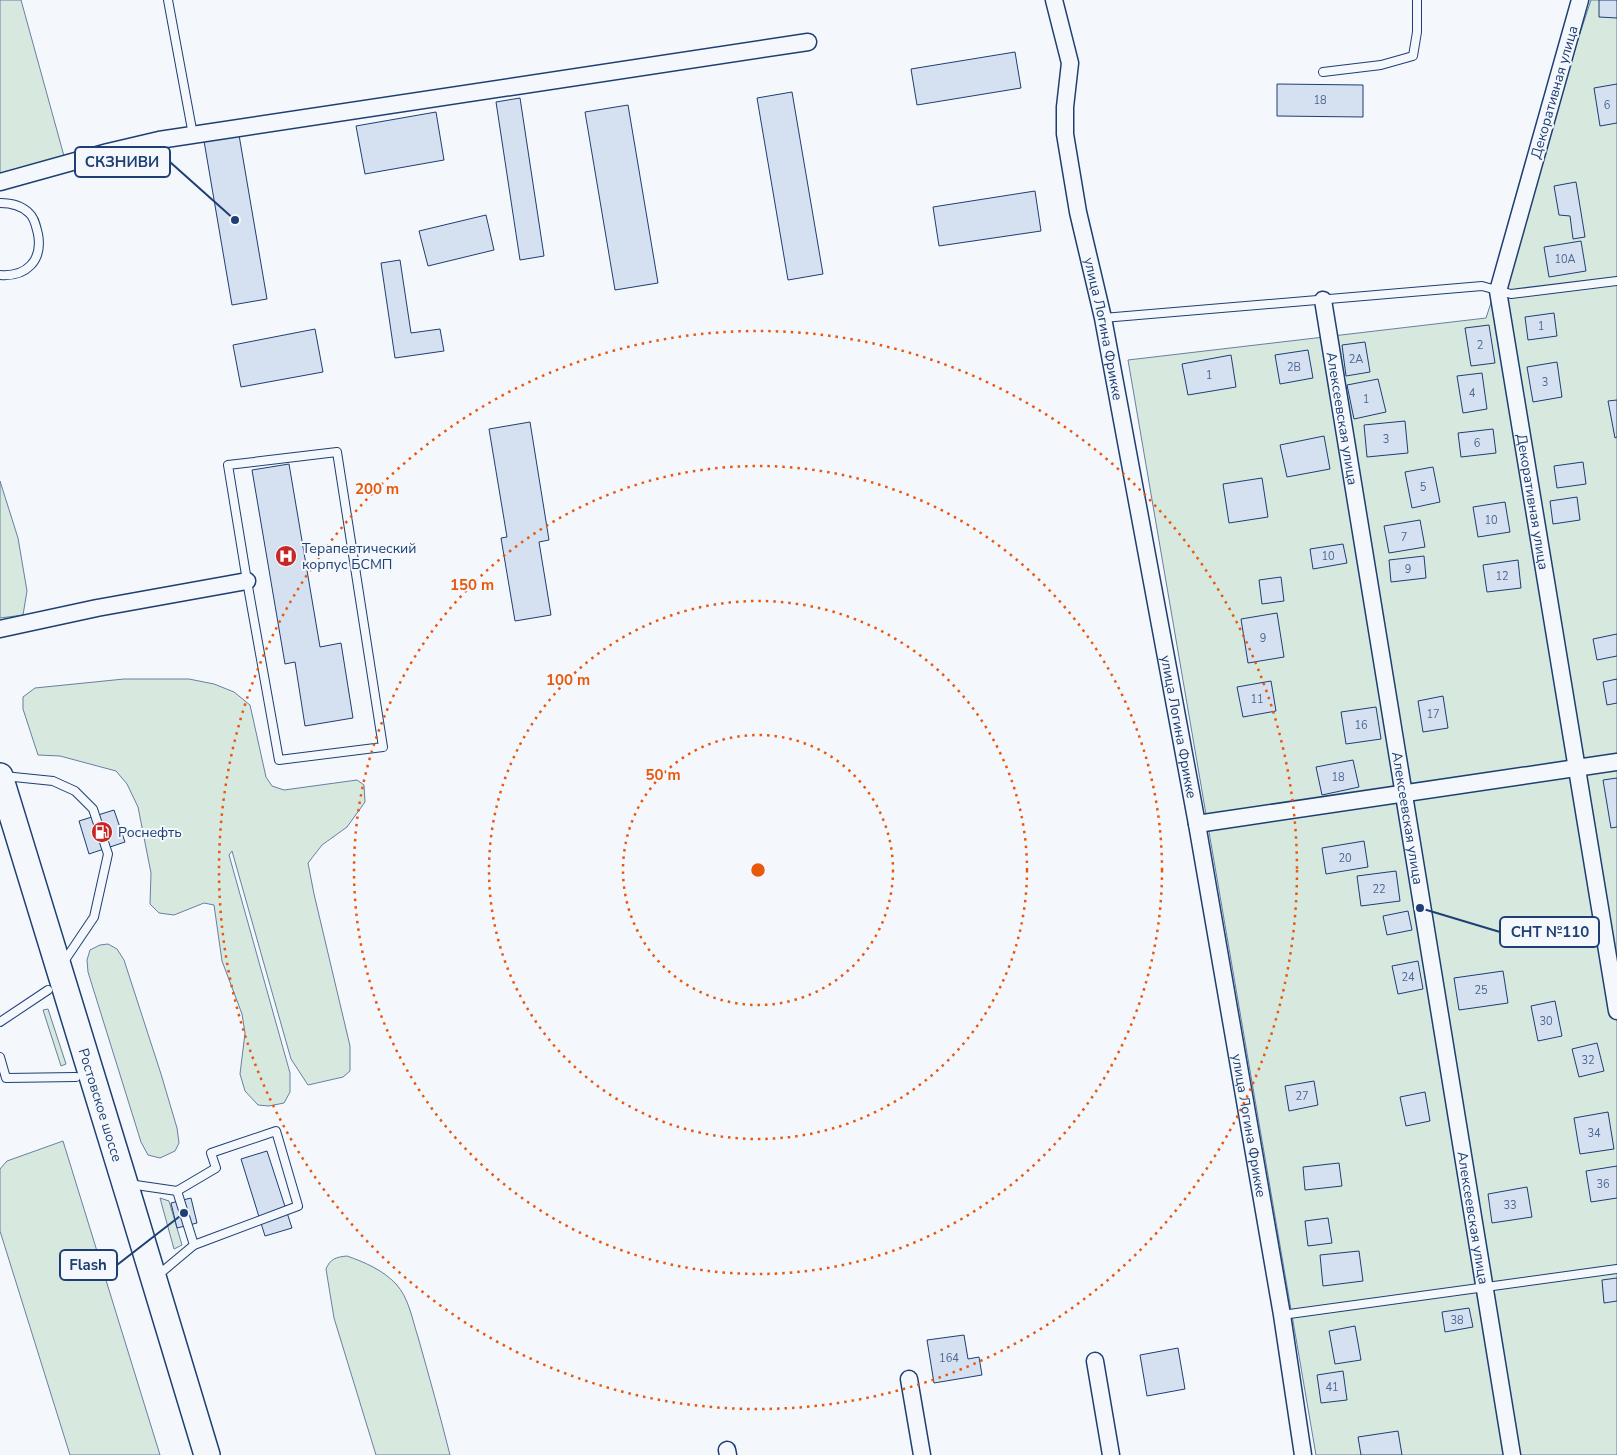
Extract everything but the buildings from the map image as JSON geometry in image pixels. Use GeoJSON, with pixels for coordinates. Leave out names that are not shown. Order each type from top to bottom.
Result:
{"type":"FeatureCollection","features":[{"type":"Feature","properties":{"kind":"main road","name":"Ростовское шоссе"},"geometry":{"type":"LineString","coordinates":[[0,776],[76,1077],[196,1445]]}},
{"type":"Feature","properties":{"kind":"main road","name":"Ростовское шоссе"},"geometry":{"type":"LineString","coordinates":[[0,830],[126,1184],[154,1279],[196,1445]]}},
{"type":"Feature","properties":{"kind":"street","name":"улица Логина Фрикке"},"geometry":{"type":"LineString","coordinates":[[1054,0],[1070,63],[1065,107],[1065,134],[1078,212],[1103,318],[1196,824],[1282,1315],[1303,1455]]}},
{"type":"Feature","properties":{"kind":"street","name":"Декоративная улица"},"geometry":{"type":"LineString","coordinates":[[1580,0],[1498,290],[1617,1011]]}},
{"type":"Feature","properties":{"kind":"street"},"geometry":{"type":"LineString","coordinates":[[0,182],[159,140],[808,42]]}},
{"type":"Feature","properties":{"kind":"street","name":"Алексеевская улица"},"geometry":{"type":"LineString","coordinates":[[1323,300],[1512,1455]]}},
{"type":"Feature","properties":{"kind":"street"},"geometry":{"type":"LineString","coordinates":[[0,629],[97,608],[247,581]]}},
{"type":"Feature","properties":{"kind":"street"},"geometry":{"type":"LineString","coordinates":[[1196,824],[1617,762]]}},
{"type":"Feature","properties":{"kind":"street"},"geometry":{"type":"LineString","coordinates":[[1096,1362],[1111,1455]]}},
{"type":"Feature","properties":{"kind":"street"},"geometry":{"type":"LineString","coordinates":[[909,1379],[922,1455]]}},
{"type":"Feature","properties":{"kind":"lane"},"geometry":{"type":"LineString","coordinates":[[168,0],[193,135]]}},
{"type":"Feature","properties":{"kind":"lane"},"geometry":{"type":"LineString","coordinates":[[1323,72],[1381,66],[1413,56],[1417,32],[1417,0]]}},
{"type":"Feature","properties":{"kind":"lane"},"geometry":{"type":"LineString","coordinates":[[0,203],[12,203],[30,213],[36,224],[39,243],[36,259],[28,268],[10,275],[0,274]]}},
{"type":"Feature","properties":{"kind":"lane"},"geometry":{"type":"LineString","coordinates":[[1103,318],[1482,286],[1511,294],[1617,280]]}},
{"type":"Feature","properties":{"kind":"lane"},"geometry":{"type":"LineString","coordinates":[[337,452],[383,747],[279,760],[247,581],[228,465],[337,452]]}},
{"type":"Feature","properties":{"kind":"lane"},"geometry":{"type":"LineString","coordinates":[[0,776],[53,781],[75,792],[93,809],[108,854],[94,917],[53,980],[0,1022]]}},
{"type":"Feature","properties":{"kind":"lane"},"geometry":{"type":"LineString","coordinates":[[0,1057],[6,1078],[76,1077]]}},
{"type":"Feature","properties":{"kind":"lane"},"geometry":{"type":"LineString","coordinates":[[126,1184],[177,1191],[216,1168],[211,1152],[276,1131],[298,1206],[194,1245],[154,1279]]}},
{"type":"Feature","properties":{"kind":"lane"},"geometry":{"type":"LineString","coordinates":[[177,1191],[194,1245]]}},
{"type":"Feature","properties":{"kind":"lane"},"geometry":{"type":"LineString","coordinates":[[1282,1315],[1617,1269]]}},
{"type":"Feature","properties":{"kind":"shaded area"},"geometry":{"type":"Polygon","coordinates":[[[0,0],[21,0],[64,156],[0,174],[0,0]]]}},
{"type":"Feature","properties":{"kind":"shaded area"},"geometry":{"type":"Polygon","coordinates":[[[1591,0],[1617,0],[1617,1455],[1316,1455],[1128,360],[1486,318],[1591,0]]]}},
{"type":"Feature","properties":{"kind":"shaded area"},"geometry":{"type":"Polygon","coordinates":[[[0,481],[18,538],[27,591],[23,615],[0,618],[0,481]]]}},
{"type":"Feature","properties":{"kind":"shaded area"},"geometry":{"type":"Polygon","coordinates":[[[124,679],[189,679],[214,684],[234,692],[250,705],[266,777],[272,786],[284,790],[357,780],[364,785],[365,802],[347,827],[322,845],[308,863],[350,1046],[350,1071],[343,1077],[308,1085],[291,1059],[232,851],[229,855],[290,1073],[290,1092],[284,1103],[269,1106],[258,1105],[245,1091],[240,1074],[245,1033],[242,1014],[222,961],[214,905],[204,903],[174,915],[159,913],[150,904],[151,873],[138,807],[127,784],[116,771],[60,756],[38,755],[23,709],[23,697],[35,688],[124,679]]]}},
{"type":"Feature","properties":{"kind":"shaded area"},"geometry":{"type":"Polygon","coordinates":[[[108,944],[117,949],[124,960],[177,1128],[179,1143],[175,1151],[160,1158],[148,1155],[141,1142],[88,972],[87,960],[90,950],[100,945],[108,944]]]}},
{"type":"Feature","properties":{"kind":"shaded area"},"geometry":{"type":"Polygon","coordinates":[[[48,1009],[66,1064],[61,1066],[43,1010],[48,1009]]]}},
{"type":"Feature","properties":{"kind":"shaded area"},"geometry":{"type":"Polygon","coordinates":[[[63,1141],[160,1455],[70,1455],[0,1231],[0,1169],[7,1161],[63,1141]]]}},
{"type":"Feature","properties":{"kind":"shaded area"},"geometry":{"type":"Polygon","coordinates":[[[160,1198],[169,1201],[182,1245],[174,1249],[160,1198]]]}},
{"type":"Feature","properties":{"kind":"shaded area"},"geometry":{"type":"Polygon","coordinates":[[[347,1256],[367,1264],[385,1275],[396,1284],[404,1296],[410,1309],[450,1455],[376,1455],[334,1318],[326,1269],[334,1259],[347,1256]]]}},
{"type":"Feature","properties":{"kind":"place","name":"СКЗНИВИ"},"geometry":{"type":"Point","coordinates":[235,220]}},
{"type":"Feature","properties":{"kind":"place","name":"Терапевтический корпус БСМП"},"geometry":{"type":"Point","coordinates":[286,556]}},
{"type":"Feature","properties":{"kind":"place","name":"Роснефть"},"geometry":{"type":"Point","coordinates":[102,832]}},
{"type":"Feature","properties":{"kind":"place","name":"СНТ №110"},"geometry":{"type":"Point","coordinates":[1420,908]}},
{"type":"Feature","properties":{"kind":"place","name":"Flash"},"geometry":{"type":"Point","coordinates":[184,1213]}}]}
